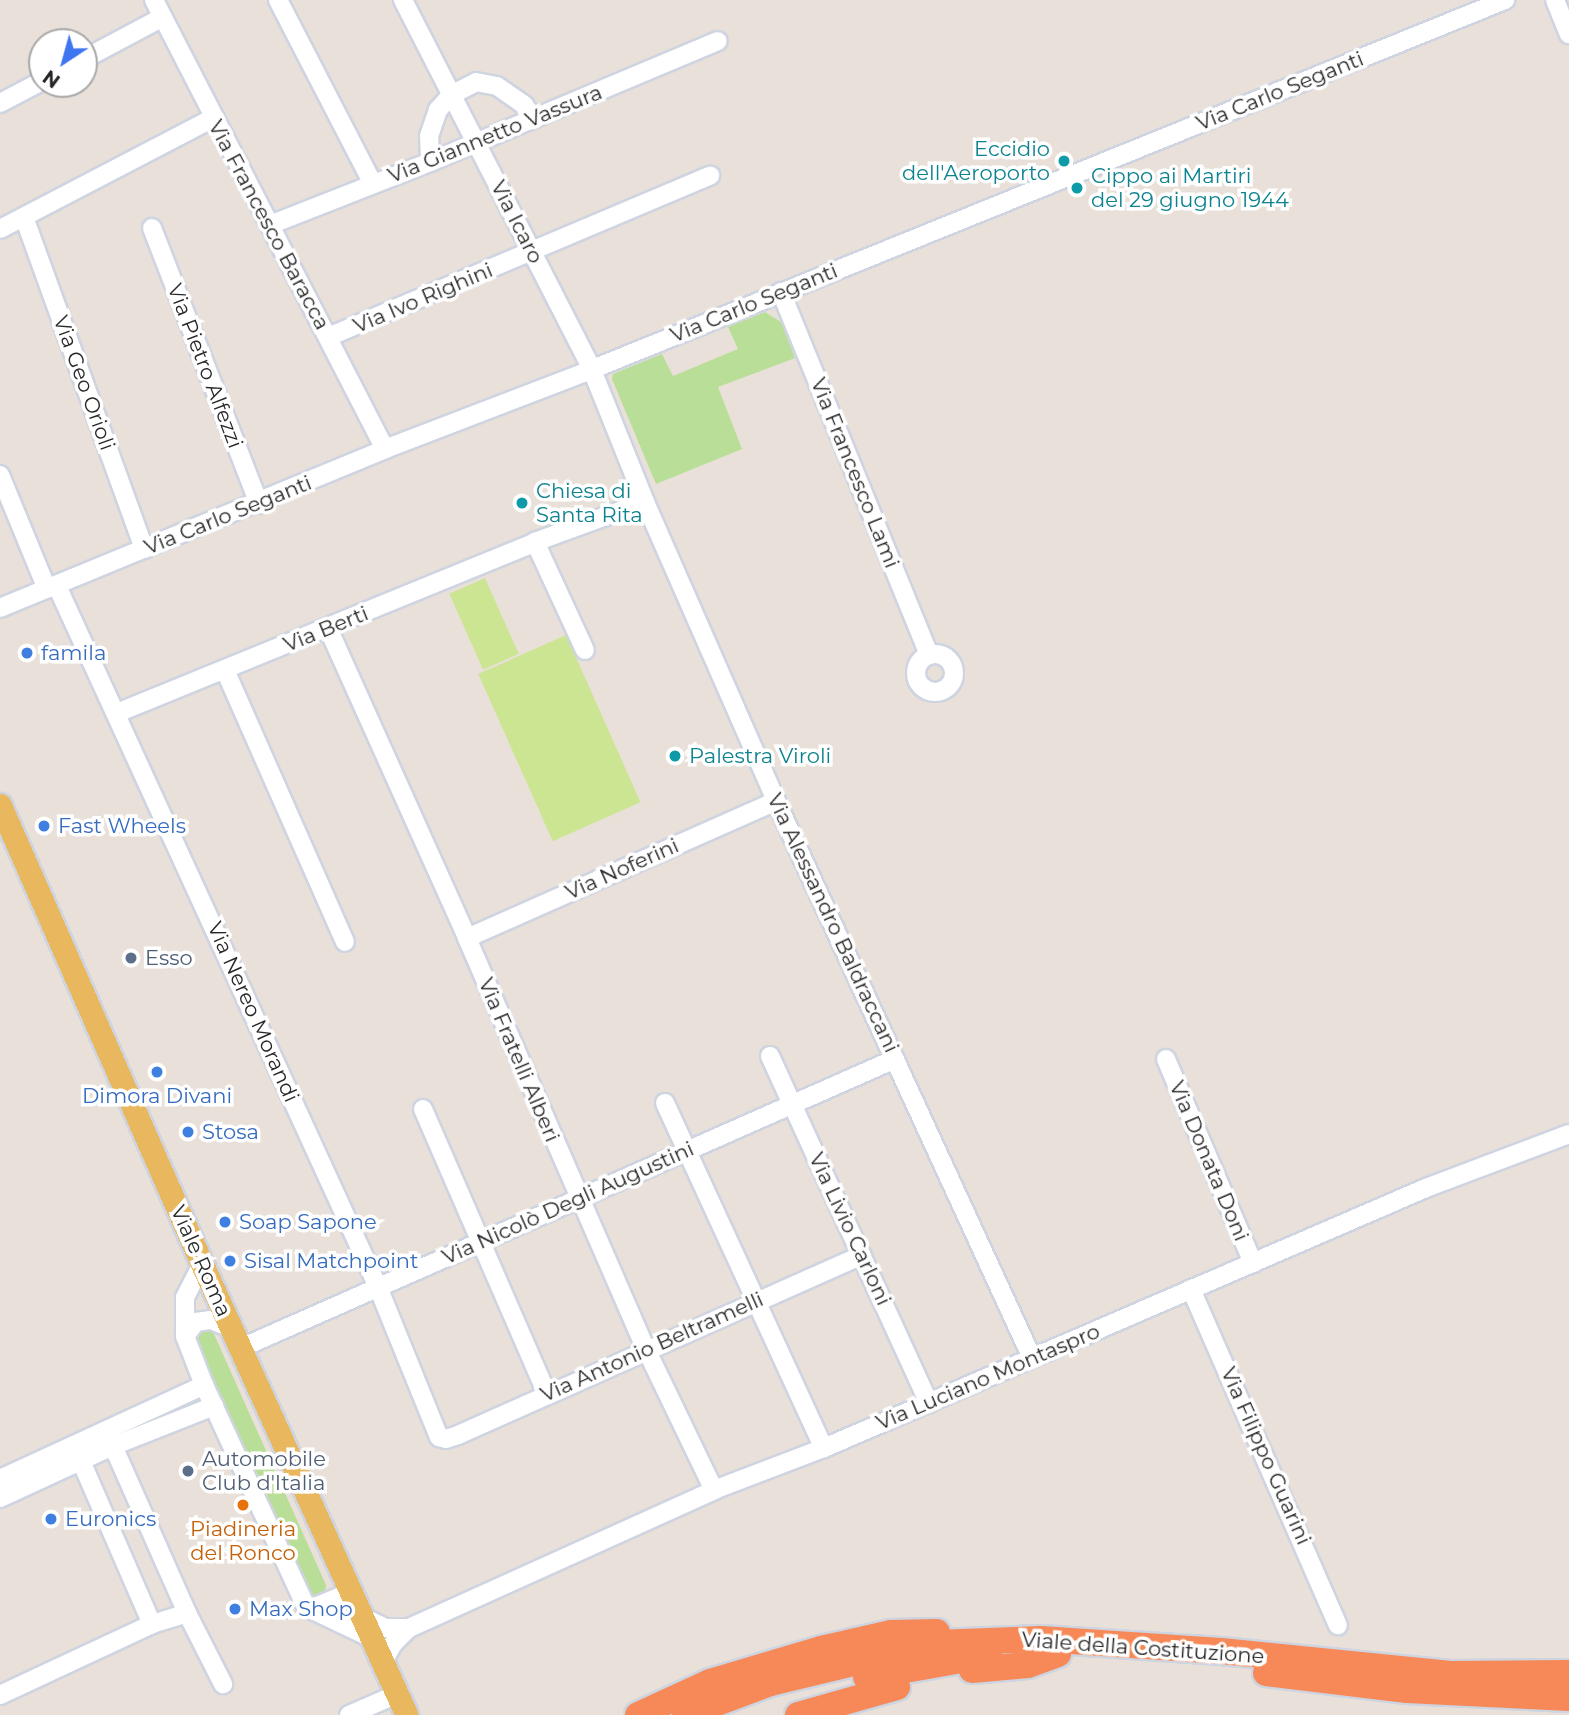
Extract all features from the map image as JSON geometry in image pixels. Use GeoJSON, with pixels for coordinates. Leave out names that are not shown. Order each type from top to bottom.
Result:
{"type":"FeatureCollection","features":[{"type":"Feature","properties":{"kind":"highway"},"geometry":{"type":"LineString","coordinates":[[638,1715],[710,1682],[821,1648],[891,1633],[1013,1626],[1049,1646],[1028,1665],[954,1672],[797,1715]]}},
{"type":"Feature","properties":{"kind":"highway","name":"Viale della Costituzione"},"geometry":{"type":"LineString","coordinates":[[685,1715],[770,1683],[936,1643],[1222,1651],[1453,1674],[1569,1673]]}},
{"type":"Feature","properties":{"kind":"highway","name":"Viale della Costituzione"},"geometry":{"type":"LineString","coordinates":[[730,1715],[758,1702],[872,1676],[1049,1646],[1407,1690],[1569,1698]]}},
{"type":"Feature","properties":{"kind":"main road","name":"Viale Roma"},"geometry":{"type":"LineString","coordinates":[[0,805],[202,1264],[407,1715]]}},
{"type":"Feature","properties":{"kind":"street","name":"Via Francesco Baracca"},"geometry":{"type":"LineString","coordinates":[[154,0],[386,449]]}},
{"type":"Feature","properties":{"kind":"street"},"geometry":{"type":"LineString","coordinates":[[278,0],[373,184]]}},
{"type":"Feature","properties":{"kind":"street","name":"Via Icaro"},"geometry":{"type":"LineString","coordinates":[[403,0],[592,370]]}},
{"type":"Feature","properties":{"kind":"street","name":"Via Carlo Seganti"},"geometry":{"type":"LineString","coordinates":[[1,608],[259,504],[386,449],[592,370],[1505,0]]}},
{"type":"Feature","properties":{"kind":"street"},"geometry":{"type":"LineString","coordinates":[[1555,0],[1569,34]]}},
{"type":"Feature","properties":{"kind":"street"},"geometry":{"type":"LineString","coordinates":[[98,51],[163,17]]}},
{"type":"Feature","properties":{"kind":"street","name":"Via Giannetto Vassura"},"geometry":{"type":"LineString","coordinates":[[272,224],[430,162],[718,41]]}},
{"type":"Feature","properties":{"kind":"street"},"geometry":{"type":"LineString","coordinates":[[430,162],[429,136],[438,110],[451,95],[476,82],[497,86],[524,105],[534,118]]}},
{"type":"Feature","properties":{"kind":"street"},"geometry":{"type":"LineString","coordinates":[[0,103],[28,88]]}},
{"type":"Feature","properties":{"kind":"street"},"geometry":{"type":"LineString","coordinates":[[0,229],[213,118]]}},
{"type":"Feature","properties":{"kind":"street","name":"Via Ivo Righini"},"geometry":{"type":"LineString","coordinates":[[328,337],[710,176]]}},
{"type":"Feature","properties":{"kind":"street","name":"Via Geo Orioli"},"geometry":{"type":"LineString","coordinates":[[24,218],[144,549]]}},
{"type":"Feature","properties":{"kind":"street","name":"Via Pietro Alfezzi"},"geometry":{"type":"LineString","coordinates":[[152,228],[259,504]]}},
{"type":"Feature","properties":{"kind":"street","name":"Via Francesco Lami"},"geometry":{"type":"LineString","coordinates":[[781,292],[929,655]]}},
{"type":"Feature","properties":{"kind":"street","name":"Via Alessandro Baldraccani"},"geometry":{"type":"LineString","coordinates":[[592,370],[645,502],[776,800],[1032,1358]]}},
{"type":"Feature","properties":{"kind":"street","name":"Via Nereo Morandi"},"geometry":{"type":"LineString","coordinates":[[0,475],[52,588],[117,713],[378,1287],[435,1430],[442,1438]]}},
{"type":"Feature","properties":{"kind":"street","name":"Via Berti"},"geometry":{"type":"LineString","coordinates":[[117,713],[535,542],[645,502]]}},
{"type":"Feature","properties":{"kind":"street"},"geometry":{"type":"LineString","coordinates":[[535,542],[585,650]]}},
{"type":"Feature","properties":{"kind":"street","name":"Via Fratelli Alberi"},"geometry":{"type":"LineString","coordinates":[[328,628],[647,1351],[714,1490]]}},
{"type":"Feature","properties":{"kind":"street"},"geometry":{"type":"LineString","coordinates":[[225,670],[345,942]]}},
{"type":"Feature","properties":{"kind":"street","name":"Via Noferini"},"geometry":{"type":"LineString","coordinates":[[467,938],[776,800]]}},
{"type":"Feature","properties":{"kind":"street","name":"Via Livio Carloni"},"geometry":{"type":"LineString","coordinates":[[770,1056],[929,1403]]}},
{"type":"Feature","properties":{"kind":"street","name":"Via Nicolò Degli Augustini"},"geometry":{"type":"LineString","coordinates":[[236,1338],[378,1287],[895,1059]]}},
{"type":"Feature","properties":{"kind":"street","name":"Via Donata Doni"},"geometry":{"type":"LineString","coordinates":[[1166,1059],[1252,1263]]}},
{"type":"Feature","properties":{"kind":"street"},"geometry":{"type":"LineString","coordinates":[[665,1103],[824,1448]]}},
{"type":"Feature","properties":{"kind":"street"},"geometry":{"type":"LineString","coordinates":[[423,1109],[548,1394]]}},
{"type":"Feature","properties":{"kind":"street","name":"Via Luciano Montaspro"},"geometry":{"type":"LineString","coordinates":[[382,1663],[393,1644],[409,1628],[714,1490],[824,1448],[1426,1188],[1569,1134]]}},
{"type":"Feature","properties":{"kind":"street","name":"Via Antonio Beltramelli"},"geometry":{"type":"LineString","coordinates":[[442,1438],[458,1435],[862,1255]]}},
{"type":"Feature","properties":{"kind":"street"},"geometry":{"type":"LineString","coordinates":[[202,1264],[185,1297],[185,1336],[204,1385],[306,1607],[367,1627],[409,1628]]}},
{"type":"Feature","properties":{"kind":"street","name":"Via Filippo Guarini"},"geometry":{"type":"LineString","coordinates":[[1191,1289],[1338,1625]]}},
{"type":"Feature","properties":{"kind":"street"},"geometry":{"type":"LineString","coordinates":[[185,1336],[196,1322],[211,1320],[236,1338]]}},
{"type":"Feature","properties":{"kind":"street"},"geometry":{"type":"LineString","coordinates":[[0,1479],[204,1385]]}},
{"type":"Feature","properties":{"kind":"street"},"geometry":{"type":"LineString","coordinates":[[0,1498],[113,1446],[214,1406]]}},
{"type":"Feature","properties":{"kind":"street"},"geometry":{"type":"LineString","coordinates":[[113,1446],[187,1613],[223,1684]]}},
{"type":"Feature","properties":{"kind":"street"},"geometry":{"type":"LineString","coordinates":[[81,1461],[152,1624]]}},
{"type":"Feature","properties":{"kind":"street"},"geometry":{"type":"LineString","coordinates":[[310,1609],[351,1592]]}},
{"type":"Feature","properties":{"kind":"street"},"geometry":{"type":"LineString","coordinates":[[0,1695],[152,1624],[187,1613]]}},
{"type":"Feature","properties":{"kind":"street"},"geometry":{"type":"LineString","coordinates":[[349,1715],[397,1694]]}},
{"type":"Feature","properties":{"kind":"green space"},"geometry":{"type":"Polygon","coordinates":[[[765,312],[781,322],[795,358],[718,387],[742,449],[656,484],[612,379],[613,374],[662,354],[673,376],[738,349],[728,327],[765,312]]]}},
{"type":"Feature","properties":{"kind":"green space"},"geometry":{"type":"Polygon","coordinates":[[[485,578],[519,654],[483,670],[449,594],[485,578]]]}},
{"type":"Feature","properties":{"kind":"green space"},"geometry":{"type":"Polygon","coordinates":[[[566,635],[640,802],[553,841],[478,674],[566,635]]]}},
{"type":"Feature","properties":{"kind":"green space"},"geometry":{"type":"Polygon","coordinates":[[[199,1329],[208,1329],[214,1334],[326,1585],[325,1594],[319,1599],[311,1597],[195,1344],[194,1336],[199,1329]]]}},
{"type":"Feature","properties":{"kind":"place","name":"Eccidio dell'Aeroporto"},"geometry":{"type":"Point","coordinates":[1064,161]}},
{"type":"Feature","properties":{"kind":"place","name":"Cippo ai Martiri del 29 giugno 1944"},"geometry":{"type":"Point","coordinates":[1077,188]}},
{"type":"Feature","properties":{"kind":"place","name":"Chiesa di Santa Rita"},"geometry":{"type":"Point","coordinates":[522,503]}},
{"type":"Feature","properties":{"kind":"place","name":"famila"},"geometry":{"type":"Point","coordinates":[27,653]}},
{"type":"Feature","properties":{"kind":"place","name":"Palestra Viroli"},"geometry":{"type":"Point","coordinates":[675,756]}},
{"type":"Feature","properties":{"kind":"place","name":"Fast Wheels"},"geometry":{"type":"Point","coordinates":[44,826]}},
{"type":"Feature","properties":{"kind":"place","name":"Esso"},"geometry":{"type":"Point","coordinates":[131,958]}},
{"type":"Feature","properties":{"kind":"place","name":"Dimora Divani"},"geometry":{"type":"Point","coordinates":[157,1072]}},
{"type":"Feature","properties":{"kind":"place","name":"Stosa"},"geometry":{"type":"Point","coordinates":[188,1132]}},
{"type":"Feature","properties":{"kind":"place","name":"Soap Sapone"},"geometry":{"type":"Point","coordinates":[225,1222]}},
{"type":"Feature","properties":{"kind":"place","name":"Sisal Matchpoint"},"geometry":{"type":"Point","coordinates":[230,1261]}},
{"type":"Feature","properties":{"kind":"place","name":"Automobile Club d'Italia"},"geometry":{"type":"Point","coordinates":[188,1471]}},
{"type":"Feature","properties":{"kind":"place","name":"Piadineria del Ronco"},"geometry":{"type":"Point","coordinates":[243,1505]}},
{"type":"Feature","properties":{"kind":"place","name":"Euronics"},"geometry":{"type":"Point","coordinates":[51,1519]}},
{"type":"Feature","properties":{"kind":"place","name":"Max Shop"},"geometry":{"type":"Point","coordinates":[235,1609]}}]}
